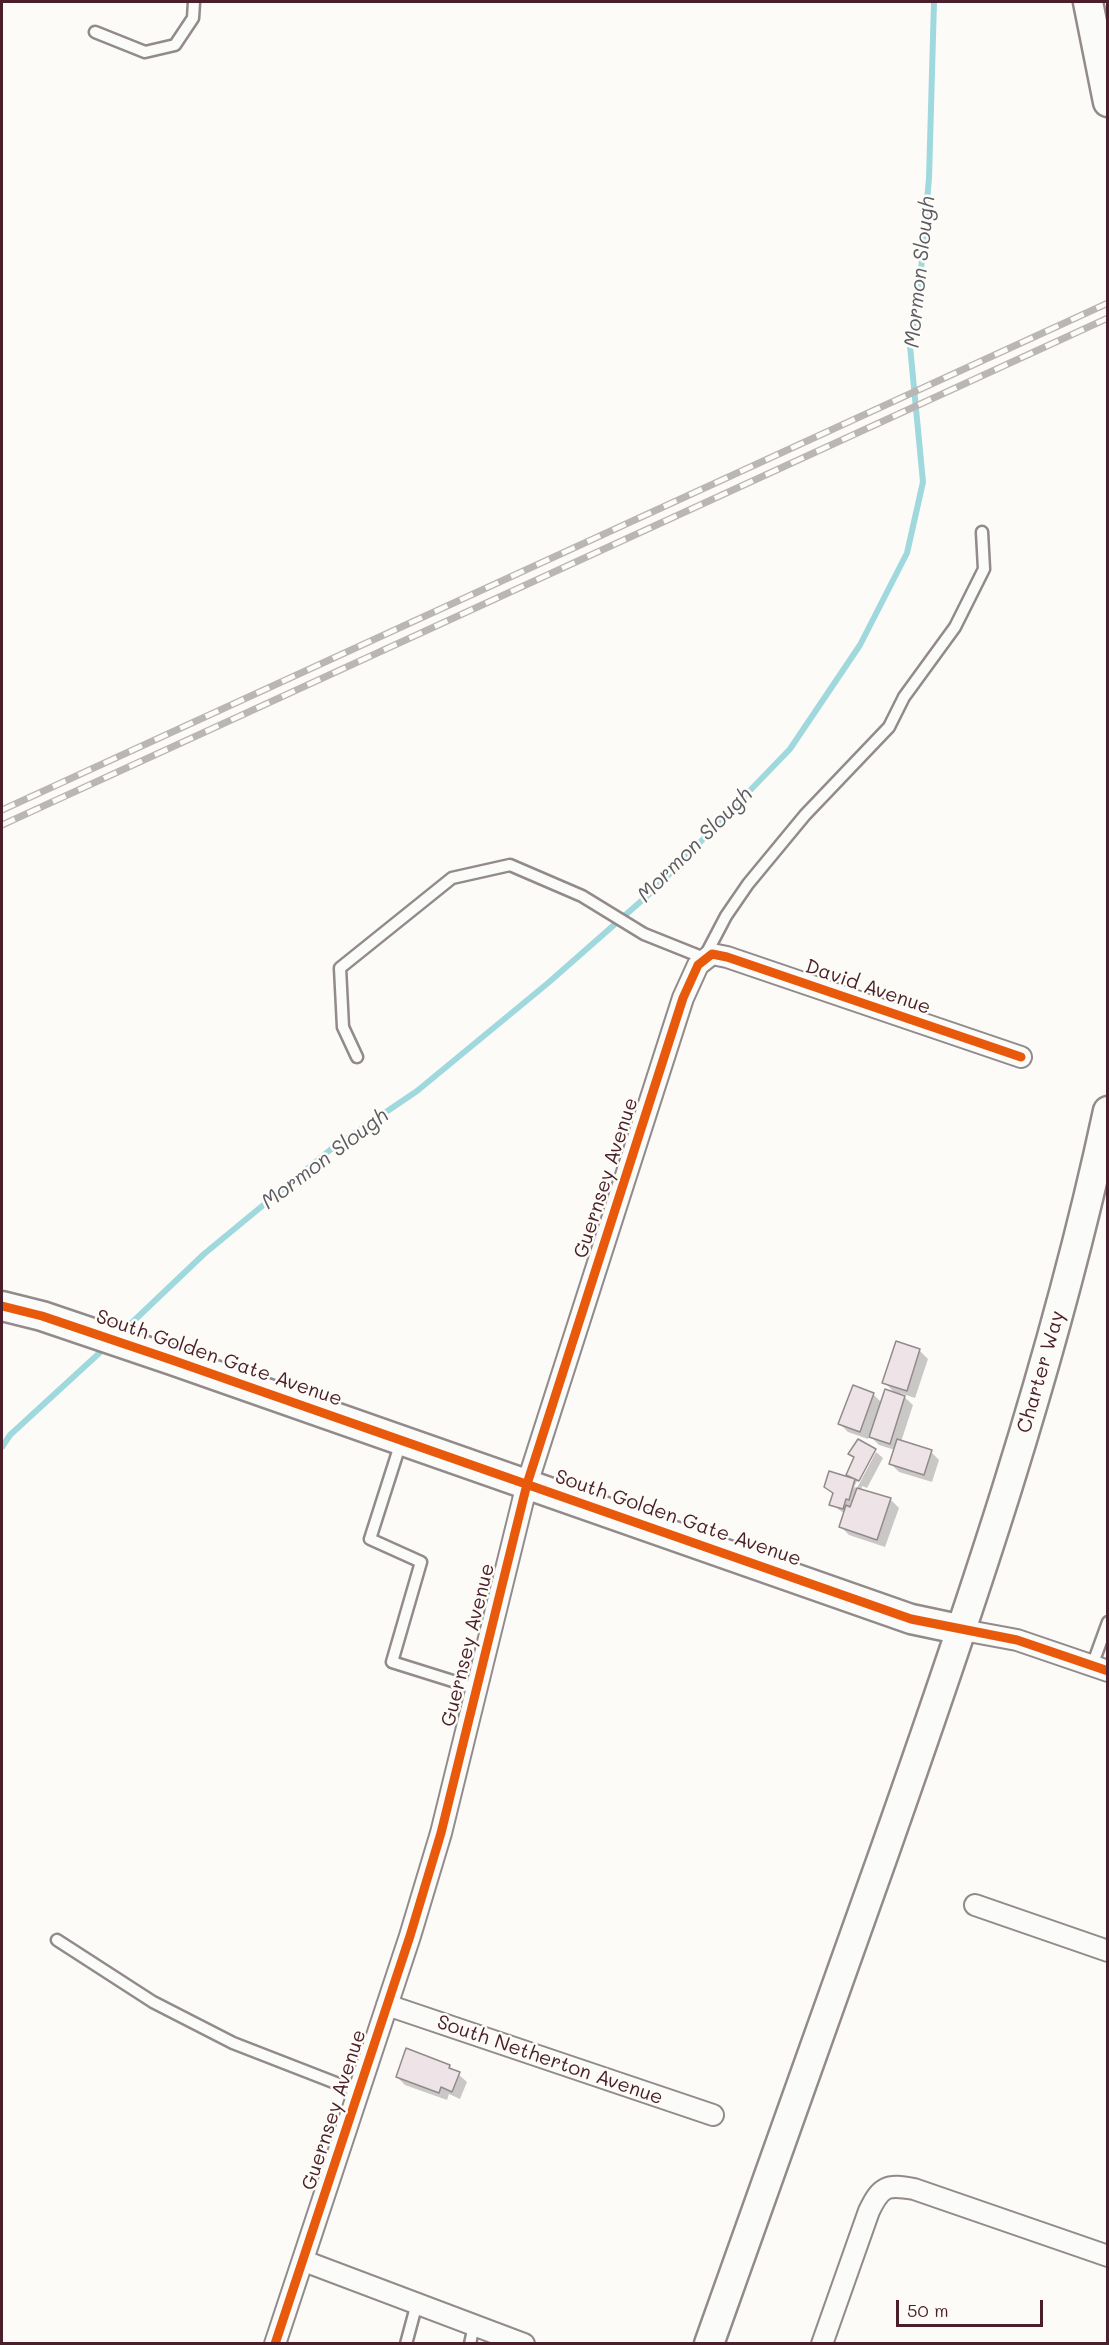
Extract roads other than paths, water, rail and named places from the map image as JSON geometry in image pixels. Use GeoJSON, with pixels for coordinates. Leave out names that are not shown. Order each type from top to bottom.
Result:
{"type":"FeatureCollection","features":[{"type":"Feature","properties":{"kind":"main road"},"geometry":{"type":"LineString","coordinates":[[1088,2],[1107,102]]}},
{"type":"Feature","properties":{"kind":"main road","name":"Charter Way"},"geometry":{"type":"LineString","coordinates":[[709,2343],[963,1630],[1048,1348],[1089,1201],[1107,1111]]}},
{"type":"Feature","properties":{"kind":"main road","name":"South Golden Gate Avenue"},"geometry":{"type":"LineString","coordinates":[[2,1306],[42,1316],[172,1360],[911,1619],[963,1630]]}},
{"type":"Feature","properties":{"kind":"street","name":"David Avenue"},"geometry":{"type":"LineString","coordinates":[[704,958],[712,954],[727,957],[1021,1057]]}},
{"type":"Feature","properties":{"kind":"street","name":"Guernsey Avenue"},"geometry":{"type":"LineString","coordinates":[[275,2343],[387,2006],[441,1833],[527,1484],[683,998],[698,965],[704,958]]}},
{"type":"Feature","properties":{"kind":"street","name":"South Golden Gate Avenue"},"geometry":{"type":"LineString","coordinates":[[963,1630],[1017,1640],[1100,1669]]}},
{"type":"Feature","properties":{"kind":"street"},"geometry":{"type":"LineString","coordinates":[[975,1905],[1107,1951]]}},
{"type":"Feature","properties":{"kind":"street","name":"South Netherton Avenue"},"geometry":{"type":"LineString","coordinates":[[387,2006],[713,2115]]}},
{"type":"Feature","properties":{"kind":"street"},"geometry":{"type":"LineString","coordinates":[[822,2343],[869,2211],[878,2193],[893,2185],[914,2189],[1107,2256]]}},
{"type":"Feature","properties":{"kind":"street"},"geometry":{"type":"LineString","coordinates":[[304,2261],[417,2303],[472,2334],[524,2343]]}},
{"type":"Feature","properties":{"kind":"lane"},"geometry":{"type":"LineString","coordinates":[[95,32],[145,52],[175,45],[193,18],[194,2]]}},
{"type":"Feature","properties":{"kind":"lane"},"geometry":{"type":"LineString","coordinates":[[357,1057],[343,1027],[340,968],[452,878],[510,865],[582,896],[644,934],[704,958],[726,916],[748,884],[805,815],[889,727],[904,697],[954,627],[984,570],[982,532]]}},
{"type":"Feature","properties":{"kind":"lane"},"geometry":{"type":"LineString","coordinates":[[402,1440],[370,1539],[422,1562],[392,1662],[475,1688]]}},
{"type":"Feature","properties":{"kind":"lane"},"geometry":{"type":"LineString","coordinates":[[1100,1669],[1107,1622]]}},
{"type":"Feature","properties":{"kind":"lane"},"geometry":{"type":"LineString","coordinates":[[57,1940],[153,2002],[233,2043],[359,2092]]}},
{"type":"Feature","properties":{"kind":"lane"},"geometry":{"type":"LineString","coordinates":[[406,2343],[417,2303]]}},
{"type":"Feature","properties":{"kind":"waterway","name":"Mormon Slough"},"geometry":{"type":"LineString","coordinates":[[121,1333],[204,1254],[330,1150],[417,1091],[548,983],[656,888],[790,749],[860,645],[907,553],[923,482],[910,346],[920,281],[929,178],[934,2]]}},
{"type":"Feature","properties":{"kind":"waterway","name":"Mormon Slough"},"geometry":{"type":"LineString","coordinates":[[2,1447],[10,1435],[107,1346]]}},
{"type":"Feature","properties":{"kind":"railway"},"geometry":{"type":"LineString","coordinates":[[2,810],[1108,303]]}},
{"type":"Feature","properties":{"kind":"railway"},"geometry":{"type":"LineString","coordinates":[[2,825],[1108,318]]}}]}
